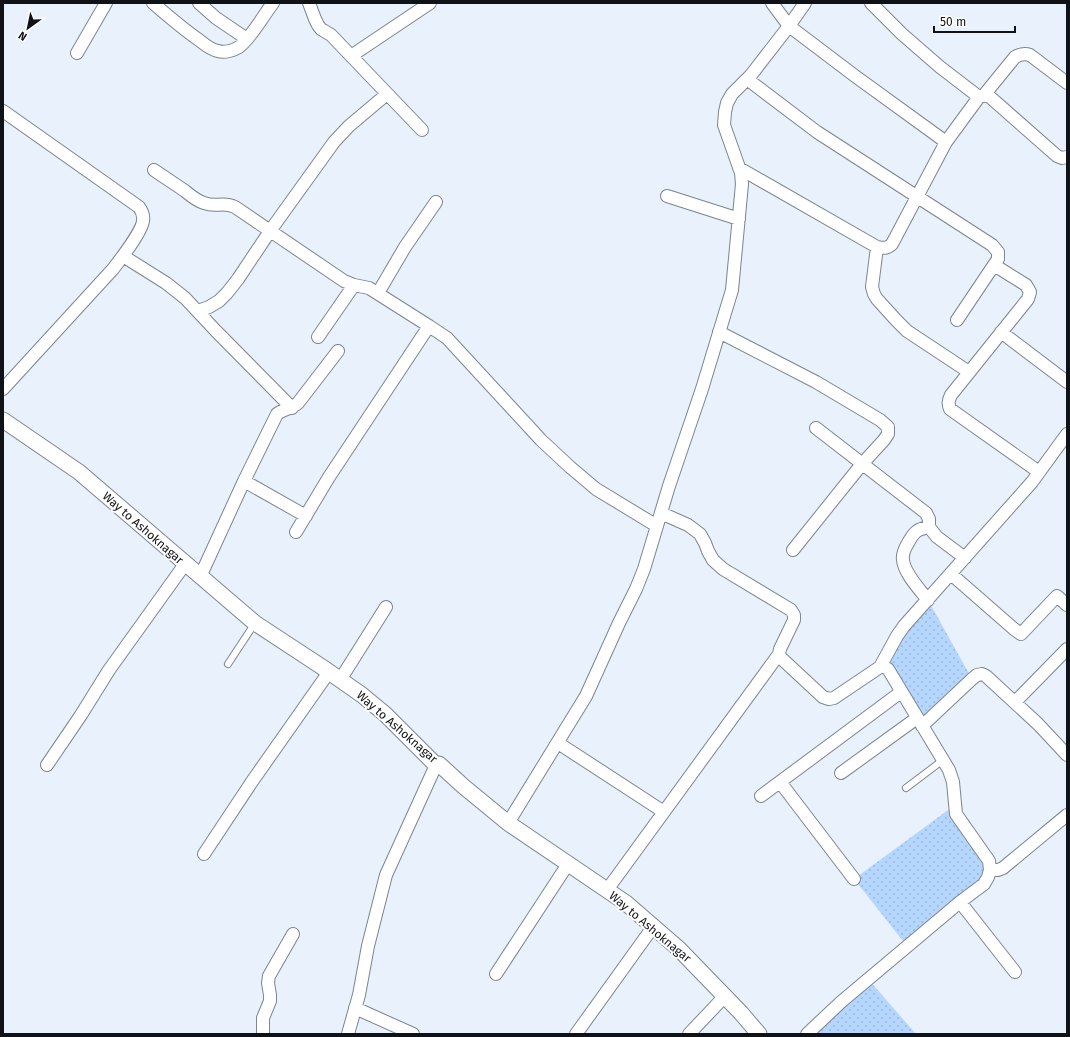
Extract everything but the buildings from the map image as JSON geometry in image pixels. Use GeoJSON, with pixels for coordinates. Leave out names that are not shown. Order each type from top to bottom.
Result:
{"type":"FeatureCollection","features":[{"type":"Feature","properties":{"kind":"street"},"geometry":{"type":"LineString","coordinates":[[78,53],[106,3]]}},
{"type":"Feature","properties":{"kind":"street"},"geometry":{"type":"LineString","coordinates":[[153,3],[186,31],[205,44],[218,51],[226,52],[234,50],[247,39],[273,3]]}},
{"type":"Feature","properties":{"kind":"street"},"geometry":{"type":"LineString","coordinates":[[198,3],[216,18],[247,39]]}},
{"type":"Feature","properties":{"kind":"street"},"geometry":{"type":"LineString","coordinates":[[309,3],[315,19],[321,29],[331,35],[422,130]]}},
{"type":"Feature","properties":{"kind":"street"},"geometry":{"type":"LineString","coordinates":[[352,56],[430,3]]}},
{"type":"Feature","properties":{"kind":"street"},"geometry":{"type":"LineString","coordinates":[[772,3],[789,26],[946,142]]}},
{"type":"Feature","properties":{"kind":"street"},"geometry":{"type":"LineString","coordinates":[[508,823],[586,696],[644,569],[732,290],[742,184],[741,174],[724,125],[727,103],[732,94],[751,75],[805,3]]}},
{"type":"Feature","properties":{"kind":"street"},"geometry":{"type":"LineString","coordinates":[[870,3],[907,39],[940,67],[982,96],[990,97],[1056,156],[1065,159]]}},
{"type":"Feature","properties":{"kind":"street"},"geometry":{"type":"LineString","coordinates":[[739,168],[877,247],[888,247],[892,244],[946,142],[1015,57],[1024,53],[1030,55],[1067,83]]}},
{"type":"Feature","properties":{"kind":"street"},"geometry":{"type":"LineString","coordinates":[[747,79],[817,132],[992,245],[998,252],[998,259],[956,320]]}},
{"type":"Feature","properties":{"kind":"street"},"geometry":{"type":"LineString","coordinates":[[198,311],[209,308],[227,293],[334,142],[349,126],[387,94]]}},
{"type":"Feature","properties":{"kind":"street"},"geometry":{"type":"LineString","coordinates":[[3,111],[15,118],[138,207],[143,213],[144,220],[142,227],[113,269],[3,389]]}},
{"type":"Feature","properties":{"kind":"street"},"geometry":{"type":"LineString","coordinates":[[154,170],[199,201],[212,206],[224,203],[235,207],[344,281],[354,285],[370,288],[447,338],[542,440],[570,467],[596,488],[657,526]]}},
{"type":"Feature","properties":{"kind":"street"},"geometry":{"type":"LineString","coordinates":[[667,196],[739,219]]}},
{"type":"Feature","properties":{"kind":"street"},"geometry":{"type":"LineString","coordinates":[[378,293],[405,246],[436,202]]}},
{"type":"Feature","properties":{"kind":"street"},"geometry":{"type":"LineString","coordinates":[[877,247],[872,287],[874,294],[907,331],[969,372]]}},
{"type":"Feature","properties":{"kind":"street"},"geometry":{"type":"LineString","coordinates":[[123,256],[185,298],[292,408]]}},
{"type":"Feature","properties":{"kind":"street"},"geometry":{"type":"LineString","coordinates":[[994,265],[1026,285],[1030,292],[1028,299],[951,395],[948,400],[948,405],[950,410],[1039,472]]}},
{"type":"Feature","properties":{"kind":"street"},"geometry":{"type":"LineString","coordinates":[[318,337],[354,285]]}},
{"type":"Feature","properties":{"kind":"street"},"geometry":{"type":"LineString","coordinates":[[296,532],[329,478],[429,326]]}},
{"type":"Feature","properties":{"kind":"street"},"geometry":{"type":"LineString","coordinates":[[719,332],[816,382],[880,420],[888,427],[888,434],[884,440],[862,464],[793,550]]}},
{"type":"Feature","properties":{"kind":"street"},"geometry":{"type":"LineString","coordinates":[[1001,332],[1067,382]]}},
{"type":"Feature","properties":{"kind":"street"},"geometry":{"type":"LineString","coordinates":[[200,577],[244,481],[277,414],[292,408],[298,403],[338,351]]}},
{"type":"Feature","properties":{"kind":"street","name":"Way to Ashoknagar"},"geometry":{"type":"LineString","coordinates":[[3,420],[79,472],[255,623],[362,695],[385,714],[436,765],[439,764],[508,823],[626,903],[679,949],[725,996],[759,1034]]}},
{"type":"Feature","properties":{"kind":"street"},"geometry":{"type":"LineString","coordinates":[[816,428],[926,513],[929,518],[929,527],[937,537],[965,558]]}},
{"type":"Feature","properties":{"kind":"street"},"geometry":{"type":"LineString","coordinates":[[779,654],[781,658],[823,697],[829,699],[834,698],[880,667],[901,631],[1018,498],[1067,434]]}},
{"type":"Feature","properties":{"kind":"street"},"geometry":{"type":"LineString","coordinates":[[244,481],[306,516]]}},
{"type":"Feature","properties":{"kind":"street"},"geometry":{"type":"LineString","coordinates":[[607,890],[779,654],[794,620],[794,615],[791,610],[723,569],[713,560],[700,534],[688,525],[661,513]]}},
{"type":"Feature","properties":{"kind":"street"},"geometry":{"type":"LineString","coordinates":[[928,600],[906,570],[903,561],[904,550],[912,534],[920,529],[929,527]]}},
{"type":"Feature","properties":{"kind":"street"},"geometry":{"type":"LineString","coordinates":[[47,765],[109,670],[185,564]]}},
{"type":"Feature","properties":{"kind":"street"},"geometry":{"type":"LineString","coordinates":[[951,574],[1021,634],[1057,596],[1067,605]]}},
{"type":"Feature","properties":{"kind":"street"},"geometry":{"type":"LineString","coordinates":[[204,854],[251,783],[335,676],[386,607]]}},
{"type":"Feature","properties":{"kind":"street"},"geometry":{"type":"LineString","coordinates":[[1015,702],[1067,649]]}},
{"type":"Feature","properties":{"kind":"street"},"geometry":{"type":"LineString","coordinates":[[807,1034],[841,1002],[960,902],[984,884],[990,870],[989,861],[956,814],[953,782],[949,770],[888,669],[884,666],[880,667]]}},
{"type":"Feature","properties":{"kind":"street"},"geometry":{"type":"LineString","coordinates":[[841,773],[920,722],[972,679],[982,674],[1015,702],[1067,755]]}},
{"type":"Feature","properties":{"kind":"street"},"geometry":{"type":"LineString","coordinates":[[761,796],[902,692]]}},
{"type":"Feature","properties":{"kind":"street"},"geometry":{"type":"LineString","coordinates":[[558,743],[664,812]]}},
{"type":"Feature","properties":{"kind":"street"},"geometry":{"type":"LineString","coordinates":[[348,1034],[359,995],[368,946],[386,875],[436,765]]}},
{"type":"Feature","properties":{"kind":"street"},"geometry":{"type":"LineString","coordinates":[[780,782],[854,879]]}},
{"type":"Feature","properties":{"kind":"street"},"geometry":{"type":"LineString","coordinates":[[990,870],[998,870],[1003,868],[1067,816]]}},
{"type":"Feature","properties":{"kind":"street"},"geometry":{"type":"LineString","coordinates":[[496,974],[568,864]]}},
{"type":"Feature","properties":{"kind":"street"},"geometry":{"type":"LineString","coordinates":[[960,902],[1015,972]]}},
{"type":"Feature","properties":{"kind":"street"},"geometry":{"type":"LineString","coordinates":[[576,1034],[653,927]]}},
{"type":"Feature","properties":{"kind":"street"},"geometry":{"type":"LineString","coordinates":[[263,1034],[263,1018],[270,1001],[268,983],[269,976],[293,934]]}},
{"type":"Feature","properties":{"kind":"street"},"geometry":{"type":"LineString","coordinates":[[689,1034],[725,996]]}},
{"type":"Feature","properties":{"kind":"street"},"geometry":{"type":"LineString","coordinates":[[355,1008],[413,1034]]}},
{"type":"Feature","properties":{"kind":"lane"},"geometry":{"type":"LineString","coordinates":[[228,664],[255,623]]}},
{"type":"Feature","properties":{"kind":"lane"},"geometry":{"type":"LineString","coordinates":[[906,788],[943,760]]}},
{"type":"Feature","properties":{"kind":"shaded area"},"geometry":{"type":"Polygon","coordinates":[[[928,600],[972,679],[922,726],[880,667],[928,600]]]}},
{"type":"Feature","properties":{"kind":"shaded area"},"geometry":{"type":"Polygon","coordinates":[[[955,805],[990,870],[907,946],[854,879],[955,805]]]}},
{"type":"Feature","properties":{"kind":"shaded area"},"geometry":{"type":"Polygon","coordinates":[[[868,979],[916,1034],[808,1034],[868,979]]]}}]}
